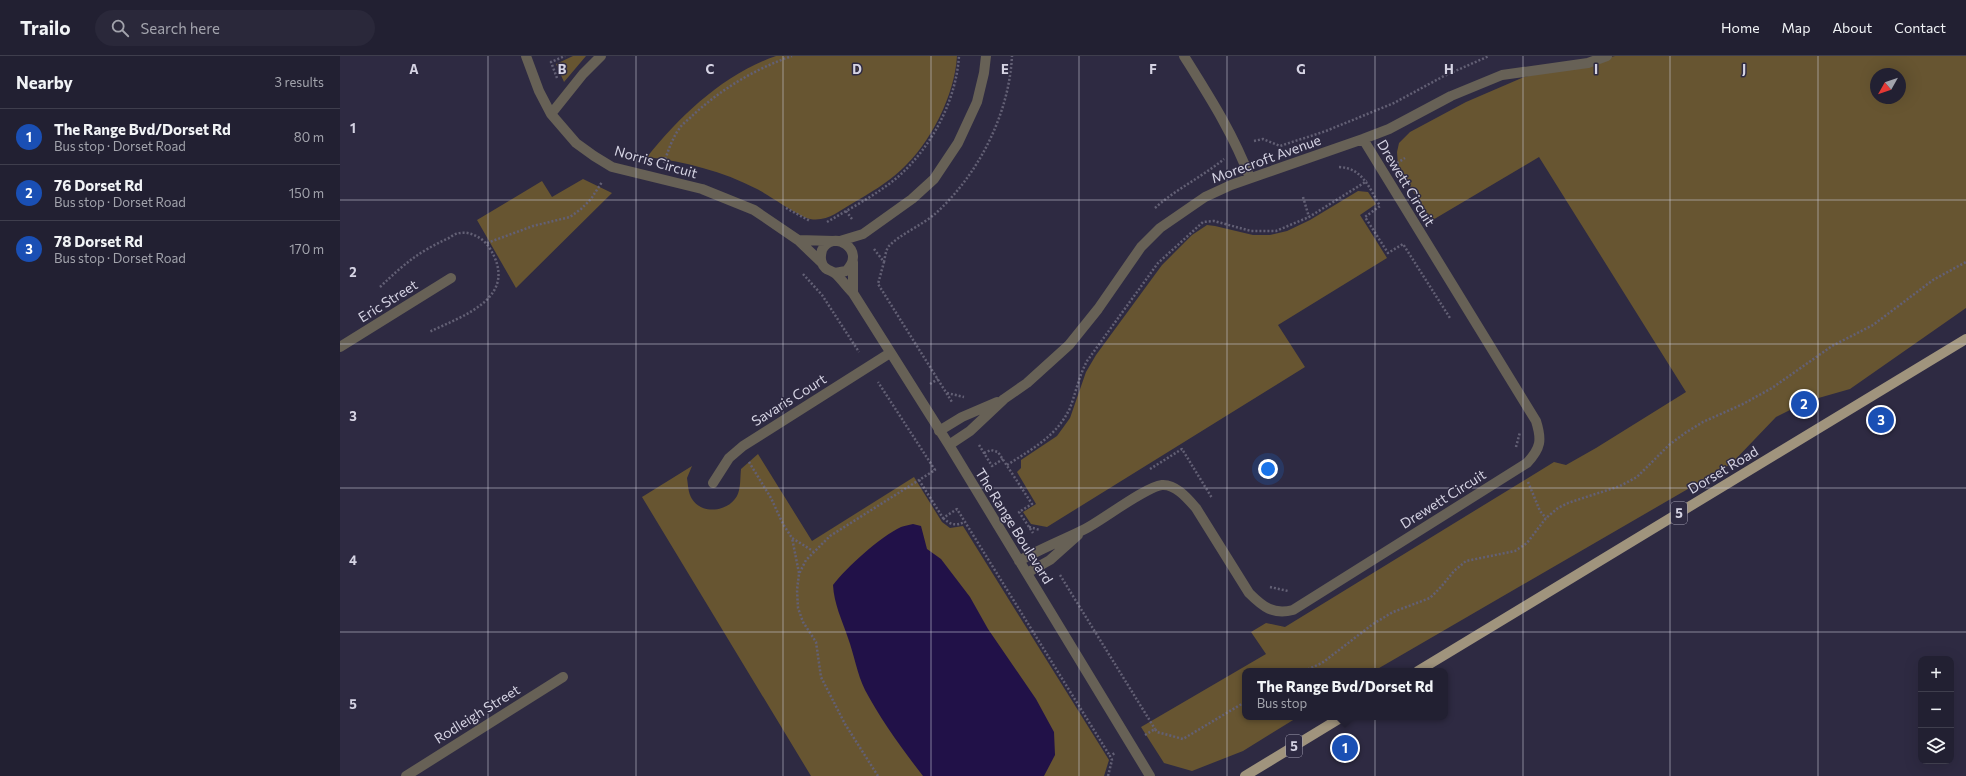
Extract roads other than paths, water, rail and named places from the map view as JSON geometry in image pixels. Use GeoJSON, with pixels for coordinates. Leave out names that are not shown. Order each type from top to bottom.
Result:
{"type":"FeatureCollection","features":[{"type":"Feature","properties":{"kind":"main road","name":"Dorset Road"},"geometry":{"type":"LineString","coordinates":[[1940,355],[1966,334]]}},
{"type":"Feature","properties":{"kind":"main road","name":"Dorset Road"},"geometry":{"type":"LineString","coordinates":[[1423,668],[1966,339]]}},
{"type":"Feature","properties":{"kind":"main road","name":"5"},"geometry":{"type":"LineString","coordinates":[[1245,776],[1337,720]]}},
{"type":"Feature","properties":{"kind":"street","name":"Norris Circuit"},"geometry":{"type":"LineString","coordinates":[[526,56],[539,91],[551,114],[576,143],[612,167],[702,190],[748,207],[798,240],[822,263]]}},
{"type":"Feature","properties":{"kind":"street"},"geometry":{"type":"LineString","coordinates":[[551,114],[583,74],[601,56]]}},
{"type":"Feature","properties":{"kind":"street"},"geometry":{"type":"LineString","coordinates":[[863,234],[853,259],[846,271],[835,273],[825,268],[822,263],[822,252],[824,247],[837,241],[863,234],[912,199],[934,179],[958,143],[977,102],[984,73],[986,56]]}},
{"type":"Feature","properties":{"kind":"street"},"geometry":{"type":"LineString","coordinates":[[1184,56],[1226,123],[1250,178]]}},
{"type":"Feature","properties":{"kind":"street","name":"Morecroft Avenue"},"geometry":{"type":"LineString","coordinates":[[948,445],[970,432],[1004,399],[1027,383],[1069,345],[1098,309],[1141,247],[1160,228],[1205,197],[1250,178],[1388,129],[1451,96],[1502,74],[1588,63],[1607,56]]}},
{"type":"Feature","properties":{"kind":"street","name":"Drewett Circuit"},"geometry":{"type":"LineString","coordinates":[[1019,561],[1042,548],[1085,529],[1146,492],[1162,485],[1174,488],[1186,496],[1196,508],[1249,593],[1260,605],[1273,611],[1283,613],[1293,610],[1527,463],[1536,453],[1540,442],[1540,432],[1536,421],[1363,139]]}},
{"type":"Feature","properties":{"kind":"street"},"geometry":{"type":"LineString","coordinates":[[798,240],[837,241],[850,247],[853,259],[853,293]]}},
{"type":"Feature","properties":{"kind":"street","name":"The Range Boulevard"},"geometry":{"type":"LineString","coordinates":[[835,273],[853,293],[939,430],[1150,776]]}},
{"type":"Feature","properties":{"kind":"street","name":"Eric Street"},"geometry":{"type":"LineString","coordinates":[[340,347],[451,278]]}},
{"type":"Feature","properties":{"kind":"street","name":"Savaris Court"},"geometry":{"type":"LineString","coordinates":[[713,483],[729,458],[740,448],[890,353]]}},
{"type":"Feature","properties":{"kind":"street","name":"Morecroft Avenue"},"geometry":{"type":"LineString","coordinates":[[939,430],[962,417],[1004,399]]}},
{"type":"Feature","properties":{"kind":"street","name":"Drewett Circuit"},"geometry":{"type":"LineString","coordinates":[[1027,574],[1050,560],[1085,529]]}},
{"type":"Feature","properties":{"kind":"street","name":"Rodleigh Street"},"geometry":{"type":"LineString","coordinates":[[406,776],[562,676]]}},
{"type":"Feature","properties":{"kind":"place","name":"76 Dorset Rd"},"geometry":{"type":"Point","coordinates":[1804,404]}},
{"type":"Feature","properties":{"kind":"place","name":"78 Dorset Rd"},"geometry":{"type":"Point","coordinates":[1881,420]}},
{"type":"Feature","properties":{"kind":"place","name":"The Range Bvd/Dorset Rd"},"geometry":{"type":"Point","coordinates":[1345,748]}}]}
